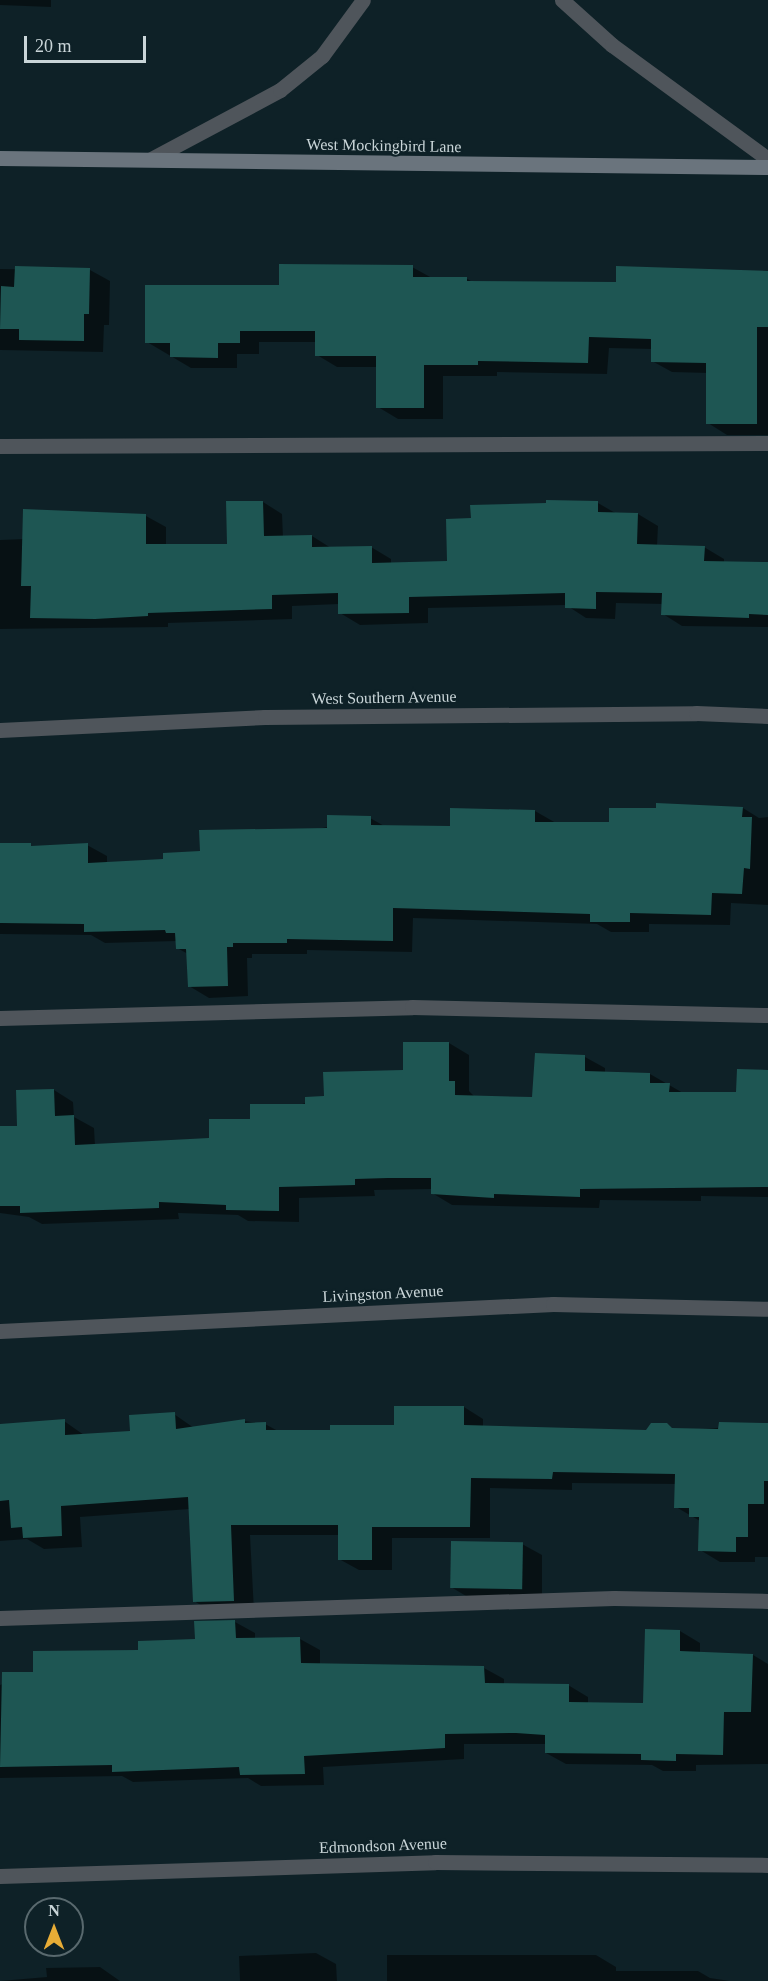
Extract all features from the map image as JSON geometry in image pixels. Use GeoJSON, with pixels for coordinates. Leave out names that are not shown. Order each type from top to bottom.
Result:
{"type":"FeatureCollection","features":[{"type":"Feature","properties":{"kind":"main road","name":"West Mockingbird Lane"},"geometry":{"type":"LineString","coordinates":[[0,158],[768,166]]}},
{"type":"Feature","properties":{"kind":"street"},"geometry":{"type":"LineString","coordinates":[[151,159],[280,90],[322,56],[363,0]]}},
{"type":"Feature","properties":{"kind":"street"},"geometry":{"type":"LineString","coordinates":[[562,0],[612,45],[768,159]]}},
{"type":"Feature","properties":{"kind":"street"},"geometry":{"type":"LineString","coordinates":[[0,446],[768,442]]}},
{"type":"Feature","properties":{"kind":"street","name":"West Southern Avenue"},"geometry":{"type":"LineString","coordinates":[[0,730],[265,717],[696,713],[768,716]]}},
{"type":"Feature","properties":{"kind":"street"},"geometry":{"type":"LineString","coordinates":[[0,1018],[412,1007],[768,1015]]}},
{"type":"Feature","properties":{"kind":"street","name":"Livingston Avenue"},"geometry":{"type":"LineString","coordinates":[[0,1331],[553,1304],[768,1309]]}},
{"type":"Feature","properties":{"kind":"street"},"geometry":{"type":"LineString","coordinates":[[0,1617],[614,1598],[768,1601]]}},
{"type":"Feature","properties":{"kind":"street","name":"Edmondson Avenue"},"geometry":{"type":"LineString","coordinates":[[0,1876],[435,1862],[768,1865]]}},
{"type":"Feature","properties":{"kind":"building"},"geometry":{"type":"Polygon","coordinates":[[[279,264],[413,265],[413,277],[467,277],[467,281],[616,282],[616,266],[768,271],[768,327],[757,327],[757,424],[706,424],[706,363],[651,362],[651,339],[589,337],[588,363],[478,361],[478,365],[424,365],[424,408],[376,408],[376,356],[315,356],[315,331],[240,331],[240,343],[218,343],[218,358],[170,357],[170,343],[145,343],[145,285],[279,285],[279,264]]]}},
{"type":"Feature","properties":{"kind":"building"},"geometry":{"type":"Polygon","coordinates":[[[15,266],[90,268],[89,314],[84,314],[84,341],[19,340],[19,329],[0,329],[1,286],[14,287],[15,266]]]}},
{"type":"Feature","properties":{"kind":"building"},"geometry":{"type":"Polygon","coordinates":[[[546,500],[598,501],[598,512],[638,513],[637,544],[705,546],[704,561],[768,562],[768,615],[749,614],[749,618],[661,615],[662,593],[596,592],[596,609],[565,608],[565,593],[409,597],[409,613],[338,614],[338,593],[272,595],[272,609],[148,613],[148,616],[95,619],[30,618],[31,586],[21,586],[23,509],[146,514],[146,544],[227,544],[226,501],[263,501],[264,536],[312,535],[312,547],[372,546],[372,563],[447,561],[446,519],[471,518],[470,505],[546,503],[546,500]]]}},
{"type":"Feature","properties":{"kind":"building"},"geometry":{"type":"Polygon","coordinates":[[[656,803],[743,807],[742,817],[752,817],[750,869],[744,868],[742,894],[712,893],[711,915],[630,913],[630,922],[590,922],[590,914],[393,908],[393,941],[287,939],[287,943],[233,943],[233,947],[227,947],[228,986],[188,987],[186,949],[176,949],[175,933],[166,933],[165,930],[84,932],[84,924],[0,923],[0,843],[31,843],[31,846],[88,843],[88,863],[163,859],[163,853],[200,851],[199,830],[327,828],[327,815],[371,816],[371,825],[450,826],[450,808],[535,810],[535,822],[609,822],[609,808],[656,808],[656,803]]]}},
{"type":"Feature","properties":{"kind":"building"},"geometry":{"type":"Polygon","coordinates":[[[403,1042],[449,1042],[449,1081],[455,1081],[455,1095],[532,1097],[535,1053],[585,1055],[585,1071],[650,1073],[650,1083],[670,1083],[669,1092],[736,1092],[737,1069],[768,1070],[768,1187],[580,1189],[580,1197],[494,1194],[494,1198],[431,1194],[431,1178],[388,1178],[355,1179],[355,1185],[279,1187],[279,1211],[226,1210],[226,1205],[159,1202],[159,1208],[20,1213],[20,1206],[0,1206],[0,1126],[17,1126],[16,1090],[54,1089],[55,1116],[74,1115],[75,1145],[209,1138],[209,1119],[250,1119],[250,1104],[305,1104],[305,1097],[324,1096],[323,1072],[403,1070],[403,1042]]]}},
{"type":"Feature","properties":{"kind":"building"},"geometry":{"type":"Polygon","coordinates":[[[394,1406],[464,1406],[464,1425],[646,1430],[651,1423],[667,1423],[672,1428],[718,1429],[719,1422],[768,1423],[768,1481],[764,1481],[764,1504],[748,1504],[748,1537],[736,1537],[736,1552],[698,1551],[699,1517],[689,1517],[689,1508],[674,1508],[675,1474],[553,1472],[552,1479],[471,1478],[470,1527],[372,1527],[372,1560],[338,1560],[338,1525],[231,1525],[234,1601],[193,1602],[188,1497],[61,1506],[62,1536],[23,1538],[22,1527],[11,1528],[9,1500],[0,1501],[0,1424],[65,1419],[65,1435],[130,1431],[129,1415],[175,1412],[176,1429],[245,1419],[245,1423],[266,1422],[266,1430],[330,1430],[330,1425],[394,1425],[394,1406]]]}},
{"type":"Feature","properties":{"kind":"building"},"geometry":{"type":"Polygon","coordinates":[[[451,1541],[523,1542],[522,1589],[450,1588],[451,1541]]]}},
{"type":"Feature","properties":{"kind":"building"},"geometry":{"type":"Polygon","coordinates":[[[235,1620],[236,1638],[300,1637],[301,1663],[484,1666],[485,1683],[569,1684],[569,1702],[643,1703],[645,1629],[680,1630],[680,1651],[753,1654],[751,1712],[724,1712],[723,1755],[676,1754],[676,1761],[641,1760],[641,1754],[545,1753],[545,1735],[516,1733],[445,1734],[445,1748],[304,1756],[305,1774],[240,1775],[239,1767],[112,1772],[112,1765],[0,1767],[2,1672],[33,1672],[33,1651],[138,1650],[138,1641],[195,1639],[194,1621],[235,1620]]]}}]}
